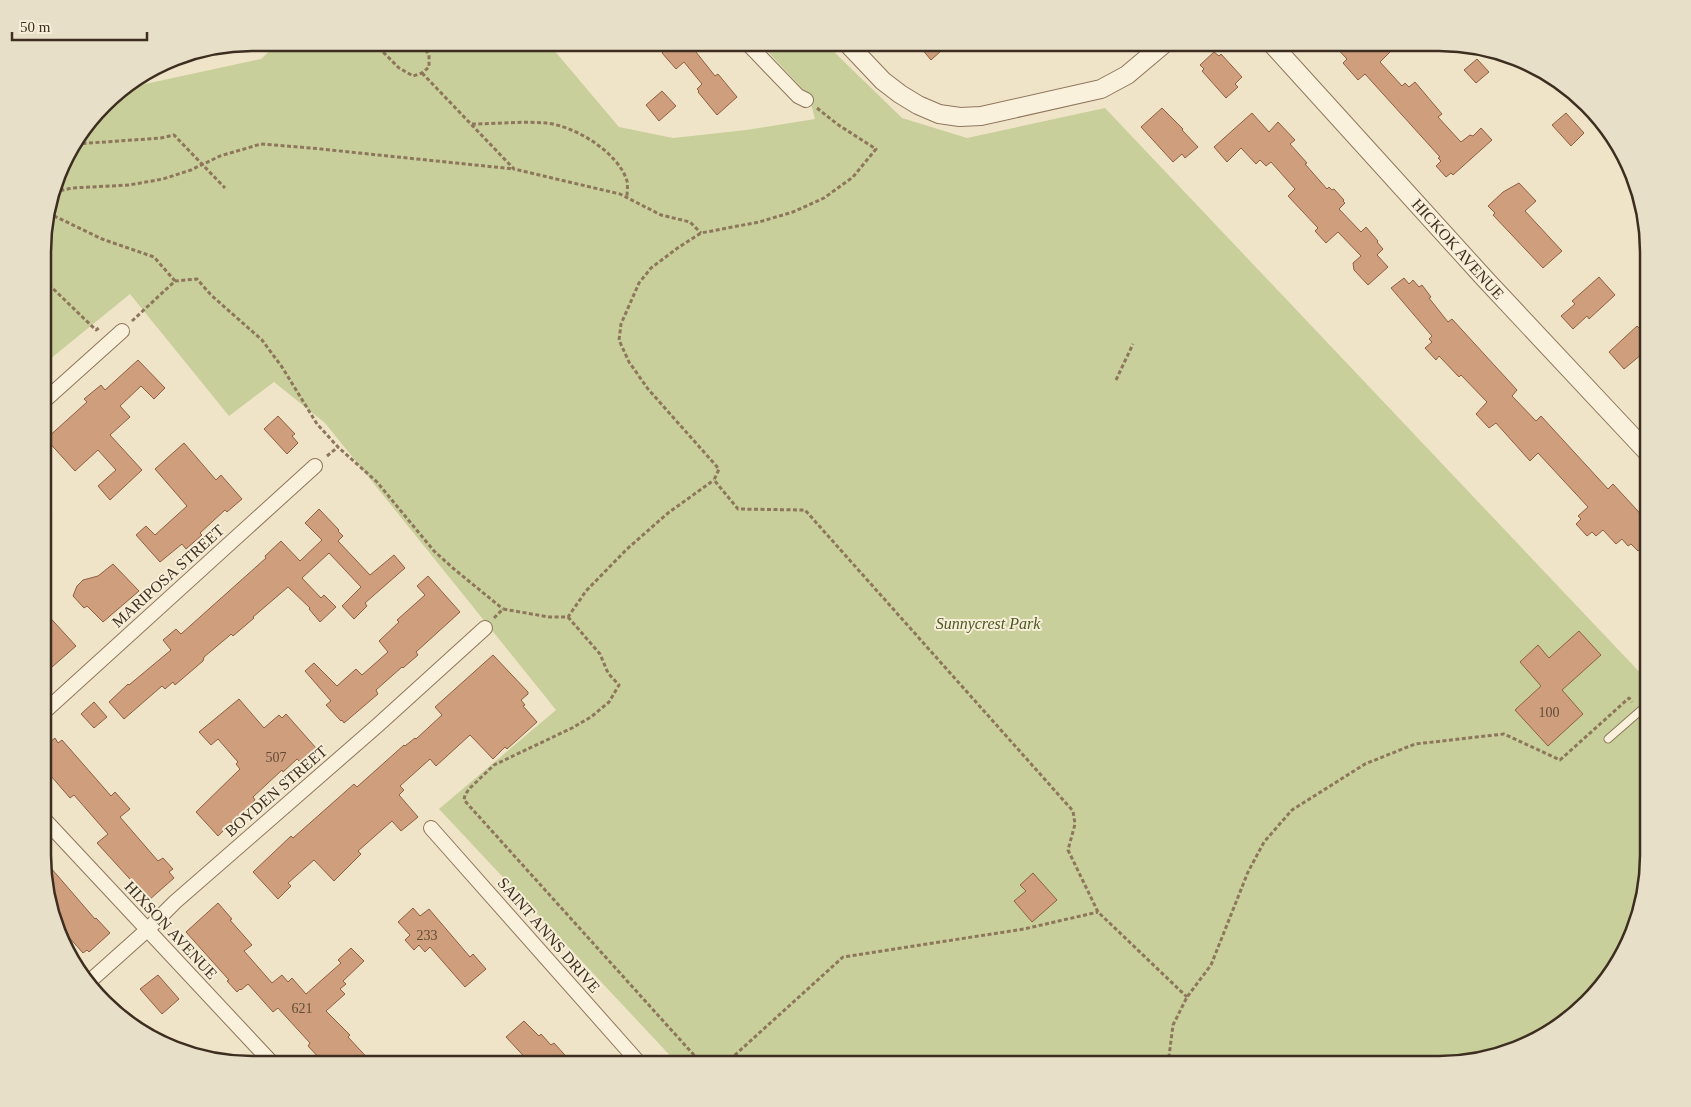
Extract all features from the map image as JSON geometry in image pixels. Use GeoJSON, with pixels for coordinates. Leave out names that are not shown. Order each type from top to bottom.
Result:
{"type":"FeatureCollection","features":[{"type":"Feature","properties":{"kind":"street"},"geometry":{"type":"LineString","coordinates":[[756,51],[798,96],[806,100]]}},
{"type":"Feature","properties":{"kind":"street"},"geometry":{"type":"LineString","coordinates":[[855,51],[883,81],[918,105],[939,114],[960,117],[981,116],[1101,89],[1128,75],[1155,51]]}},
{"type":"Feature","properties":{"kind":"street","name":"HICKOK AVENUE"},"geometry":{"type":"LineString","coordinates":[[1278,51],[1486,280],[1640,444]]}},
{"type":"Feature","properties":{"kind":"street"},"geometry":{"type":"LineString","coordinates":[[51,395],[125,327]]}},
{"type":"Feature","properties":{"kind":"street","name":"MARIPOSA STREET"},"geometry":{"type":"LineString","coordinates":[[51,706],[315,466]]}},
{"type":"Feature","properties":{"kind":"street","name":"BOYDEN STREET"},"geometry":{"type":"LineString","coordinates":[[94,978],[175,902],[378,725],[484,628]]}},
{"type":"Feature","properties":{"kind":"street","name":"HIXSON AVENUE"},"geometry":{"type":"LineString","coordinates":[[51,827],[265,1056]]}},
{"type":"Feature","properties":{"kind":"street","name":"SAINT ANNS DRIVE"},"geometry":{"type":"LineString","coordinates":[[431,828],[633,1056]]}},
{"type":"Feature","properties":{"kind":"lane"},"geometry":{"type":"LineString","coordinates":[[1608,739],[1640,711]]}},
{"type":"Feature","properties":{"kind":"path"},"geometry":{"type":"LineString","coordinates":[[382,51],[398,68],[413,76],[422,73],[429,67],[426,51]]}},
{"type":"Feature","properties":{"kind":"path"},"geometry":{"type":"LineString","coordinates":[[422,73],[514,169]]}},
{"type":"Feature","properties":{"kind":"path"},"geometry":{"type":"LineString","coordinates":[[568,617],[586,591],[628,549],[668,513],[714,480],[718,469],[648,389],[629,362],[619,340],[621,324],[639,283],[651,268],[701,233],[759,222],[793,212],[824,198],[853,177],[876,149],[837,124],[806,100]]}},
{"type":"Feature","properties":{"kind":"path"},"geometry":{"type":"LineString","coordinates":[[471,124],[547,123],[593,141],[615,159],[627,182],[626,197]]}},
{"type":"Feature","properties":{"kind":"path"},"geometry":{"type":"LineString","coordinates":[[83,143],[174,135],[225,188]]}},
{"type":"Feature","properties":{"kind":"path"},"geometry":{"type":"LineString","coordinates":[[61,190],[72,188],[129,185],[154,180],[191,170],[220,156],[261,144],[514,169],[620,194],[661,215],[690,222],[701,233]]}},
{"type":"Feature","properties":{"kind":"path"},"geometry":{"type":"LineString","coordinates":[[55,216],[102,239],[154,257],[175,281]]}},
{"type":"Feature","properties":{"kind":"path"},"geometry":{"type":"LineString","coordinates":[[51,287],[96,330],[110,321],[125,327],[175,281],[197,279],[211,295],[262,340],[282,367],[317,424],[338,447],[377,482],[434,551],[503,609],[549,617],[568,617],[600,654],[608,673],[619,685],[609,702],[572,728],[494,765],[468,789],[464,800],[695,1056]]}},
{"type":"Feature","properties":{"kind":"path"},"geometry":{"type":"LineString","coordinates":[[1116,380],[1133,344]]}},
{"type":"Feature","properties":{"kind":"path"},"geometry":{"type":"LineString","coordinates":[[714,480],[738,509],[805,510],[1073,811],[1075,824],[1068,850],[1098,912],[1187,997]]}},
{"type":"Feature","properties":{"kind":"path"},"geometry":{"type":"LineString","coordinates":[[484,628],[503,609]]}},
{"type":"Feature","properties":{"kind":"path"},"geometry":{"type":"LineString","coordinates":[[1169,1056],[1173,1025],[1187,997],[1211,965],[1248,872],[1264,842],[1292,810],[1365,764],[1415,744],[1504,734],[1560,760],[1629,698],[1640,711]]}},
{"type":"Feature","properties":{"kind":"path"},"geometry":{"type":"LineString","coordinates":[[735,1056],[843,957],[1024,929],[1098,912]]}},
{"type":"Feature","properties":{"kind":"green space","name":"Sunnycrest Park"},"geometry":{"type":"Polygon","coordinates":[[[270,51],[555,51],[619,127],[673,138],[746,130],[815,119],[809,96],[767,51],[833,51],[902,118],[967,138],[1105,108],[1640,673],[1640,855],[1638,881],[1629,919],[1619,944],[1606,966],[1581,997],[1539,1029],[1503,1045],[1465,1054],[1439,1056],[671,1056],[439,809],[556,710],[325,423],[274,382],[229,416],[130,294],[51,358],[51,252],[55,213],[72,163],[85,141],[110,110],[141,85],[261,59],[270,51]]]}},
{"type":"Feature","properties":{"kind":"building"},"geometry":{"type":"Polygon","coordinates":[[[664,51],[695,51],[715,76],[718,74],[737,97],[717,115],[698,92],[697,89],[702,84],[684,62],[676,69],[662,53],[664,51]]]}},
{"type":"Feature","properties":{"kind":"building"},"geometry":{"type":"Polygon","coordinates":[[[924,51],[941,51],[931,60],[924,51]]]}},
{"type":"Feature","properties":{"kind":"building"},"geometry":{"type":"Polygon","coordinates":[[[1339,51],[1389,51],[1380,62],[1402,86],[1405,83],[1409,87],[1415,82],[1442,114],[1438,117],[1461,142],[1470,135],[1473,136],[1481,128],[1492,140],[1453,175],[1451,173],[1446,177],[1436,166],[1441,161],[1438,158],[1440,157],[1365,74],[1358,80],[1343,63],[1347,59],[1339,51]]]}},
{"type":"Feature","properties":{"kind":"building"},"geometry":{"type":"Polygon","coordinates":[[[1214,52],[1219,56],[1221,54],[1242,77],[1235,84],[1238,87],[1226,98],[1202,71],[1204,69],[1200,65],[1214,52]]]}},
{"type":"Feature","properties":{"kind":"building"},"geometry":{"type":"Polygon","coordinates":[[[1477,59],[1489,72],[1476,83],[1464,70],[1477,59]]]}},
{"type":"Feature","properties":{"kind":"building"},"geometry":{"type":"Polygon","coordinates":[[[662,91],[676,106],[659,121],[646,105],[662,91]]]}},
{"type":"Feature","properties":{"kind":"building"},"geometry":{"type":"Polygon","coordinates":[[[1162,108],[1198,147],[1185,158],[1182,154],[1173,162],[1141,127],[1162,108]]]}},
{"type":"Feature","properties":{"kind":"building"},"geometry":{"type":"Polygon","coordinates":[[[1252,113],[1269,132],[1278,122],[1295,140],[1290,144],[1307,163],[1305,164],[1327,189],[1329,187],[1332,190],[1334,189],[1344,200],[1345,203],[1339,209],[1361,232],[1366,227],[1378,241],[1383,249],[1377,255],[1388,267],[1368,285],[1354,270],[1353,263],[1361,256],[1338,232],[1326,243],[1315,231],[1318,228],[1288,196],[1295,189],[1271,162],[1266,166],[1260,160],[1256,164],[1241,148],[1227,162],[1214,147],[1252,113]]]}},
{"type":"Feature","properties":{"kind":"building"},"geometry":{"type":"Polygon","coordinates":[[[1566,113],[1584,133],[1571,146],[1552,125],[1566,113]]]}},
{"type":"Feature","properties":{"kind":"building"},"geometry":{"type":"Polygon","coordinates":[[[1519,183],[1536,201],[1525,211],[1562,251],[1543,268],[1493,215],[1495,213],[1488,206],[1503,192],[1519,183]]]}},
{"type":"Feature","properties":{"kind":"building"},"geometry":{"type":"Polygon","coordinates":[[[1599,277],[1615,295],[1589,319],[1587,316],[1573,329],[1561,316],[1575,304],[1572,301],[1599,277]]]}},
{"type":"Feature","properties":{"kind":"building"},"geometry":{"type":"Polygon","coordinates":[[[1404,278],[1409,284],[1413,280],[1419,287],[1422,285],[1431,297],[1429,298],[1448,322],[1452,319],[1517,390],[1512,396],[1536,421],[1541,416],[1608,489],[1613,484],[1640,513],[1640,549],[1638,551],[1631,544],[1628,546],[1622,539],[1616,544],[1603,530],[1596,536],[1592,532],[1587,536],[1576,524],[1581,519],[1578,516],[1588,507],[1538,453],[1530,461],[1496,423],[1489,428],[1476,414],[1487,402],[1461,375],[1459,377],[1439,356],[1436,360],[1425,348],[1432,342],[1429,339],[1432,336],[1391,288],[1404,278]]]}},
{"type":"Feature","properties":{"kind":"building"},"geometry":{"type":"Polygon","coordinates":[[[1637,326],[1640,329],[1640,356],[1624,369],[1609,352],[1637,326]]]}},
{"type":"Feature","properties":{"kind":"building"},"geometry":{"type":"Polygon","coordinates":[[[138,360],[165,388],[154,399],[141,386],[120,406],[130,417],[110,435],[142,470],[110,500],[98,486],[116,470],[98,450],[75,471],[51,445],[51,434],[87,402],[84,399],[101,385],[105,390],[138,360]]]}},
{"type":"Feature","properties":{"kind":"building"},"geometry":{"type":"Polygon","coordinates":[[[278,416],[295,434],[292,436],[298,443],[287,454],[264,429],[278,416]]]}},
{"type":"Feature","properties":{"kind":"building"},"geometry":{"type":"Polygon","coordinates":[[[184,443],[216,480],[221,475],[242,499],[227,512],[225,510],[186,549],[182,544],[160,562],[136,535],[146,526],[155,535],[187,506],[155,469],[184,443]]]}},
{"type":"Feature","properties":{"kind":"building"},"geometry":{"type":"Polygon","coordinates":[[[319,509],[343,536],[338,541],[370,575],[394,555],[405,568],[365,603],[367,606],[354,619],[342,606],[361,587],[329,553],[302,578],[321,598],[324,595],[336,607],[320,622],[310,608],[288,587],[233,636],[231,634],[204,657],[203,661],[175,685],[173,682],[165,689],[162,686],[124,719],[109,702],[128,684],[171,650],[163,640],[176,629],[181,634],[266,558],[265,556],[281,541],[300,561],[322,540],[305,523],[319,509]]]}},
{"type":"Feature","properties":{"kind":"building"},"geometry":{"type":"Polygon","coordinates":[[[113,564],[139,591],[103,622],[87,606],[84,608],[73,596],[77,586],[83,580],[98,576],[113,564]]]}},
{"type":"Feature","properties":{"kind":"building"},"geometry":{"type":"Polygon","coordinates":[[[428,576],[460,612],[416,652],[418,655],[376,690],[378,694],[344,723],[326,705],[331,701],[305,671],[314,663],[337,686],[356,669],[362,675],[388,652],[379,641],[399,622],[397,620],[425,595],[417,586],[428,576]]]}},
{"type":"Feature","properties":{"kind":"building"},"geometry":{"type":"Polygon","coordinates":[[[51,619],[76,646],[51,668],[51,619]]]}},
{"type":"Feature","properties":{"kind":"building"},"geometry":{"type":"Polygon","coordinates":[[[1579,631],[1601,655],[1562,690],[1583,714],[1548,746],[1515,710],[1541,686],[1520,662],[1538,645],[1549,658],[1579,631]]]}},
{"type":"Feature","properties":{"kind":"building"},"geometry":{"type":"Polygon","coordinates":[[[493,655],[528,692],[521,700],[525,705],[523,706],[537,722],[493,759],[470,735],[436,766],[430,759],[400,786],[404,790],[399,795],[418,817],[401,831],[392,821],[358,851],[361,854],[334,881],[314,860],[288,883],[291,886],[278,899],[253,872],[291,836],[293,838],[354,784],[357,787],[404,745],[416,739],[442,715],[435,707],[493,655]]]}},
{"type":"Feature","properties":{"kind":"building"},"geometry":{"type":"Polygon","coordinates":[[[239,699],[264,728],[279,715],[282,718],[286,714],[316,748],[300,762],[297,759],[283,772],[282,770],[253,797],[255,800],[218,836],[196,812],[240,769],[236,764],[238,762],[218,739],[211,745],[199,732],[239,699]]]}},
{"type":"Feature","properties":{"kind":"building"},"geometry":{"type":"Polygon","coordinates":[[[94,702],[107,717],[94,728],[81,714],[94,702]]]}},
{"type":"Feature","properties":{"kind":"building"},"geometry":{"type":"Polygon","coordinates":[[[55,738],[58,743],[62,740],[111,796],[115,792],[130,809],[120,817],[158,861],[163,858],[173,869],[169,872],[174,878],[149,900],[97,843],[108,834],[74,795],[70,798],[51,776],[51,741],[55,738]]]}},
{"type":"Feature","properties":{"kind":"building"},"geometry":{"type":"Polygon","coordinates":[[[52,869],[95,919],[110,933],[89,952],[87,950],[83,953],[69,938],[62,919],[55,894],[52,869]]]}},
{"type":"Feature","properties":{"kind":"building"},"geometry":{"type":"Polygon","coordinates":[[[1033,873],[1057,900],[1032,922],[1014,901],[1026,891],[1020,885],[1033,873]]]}},
{"type":"Feature","properties":{"kind":"building"},"geometry":{"type":"Polygon","coordinates":[[[218,903],[252,945],[244,951],[272,983],[282,975],[288,982],[292,978],[306,994],[341,963],[338,960],[351,948],[364,961],[343,981],[346,984],[340,989],[345,994],[326,1011],[350,1035],[348,1037],[366,1056],[317,1056],[308,1046],[310,1043],[278,1008],[273,1012],[248,984],[237,992],[227,981],[229,980],[186,932],[218,903]]]}},
{"type":"Feature","properties":{"kind":"building"},"geometry":{"type":"Polygon","coordinates":[[[413,908],[420,916],[429,909],[470,957],[473,954],[486,969],[465,987],[430,947],[425,952],[419,945],[414,950],[405,940],[410,935],[398,922],[413,908]]]}},
{"type":"Feature","properties":{"kind":"building"},"geometry":{"type":"Polygon","coordinates":[[[158,975],[179,999],[162,1014],[140,989],[158,975]]]}},
{"type":"Feature","properties":{"kind":"building"},"geometry":{"type":"Polygon","coordinates":[[[524,1021],[539,1036],[541,1034],[551,1045],[554,1043],[566,1056],[524,1056],[506,1037],[524,1021]]]}}]}
